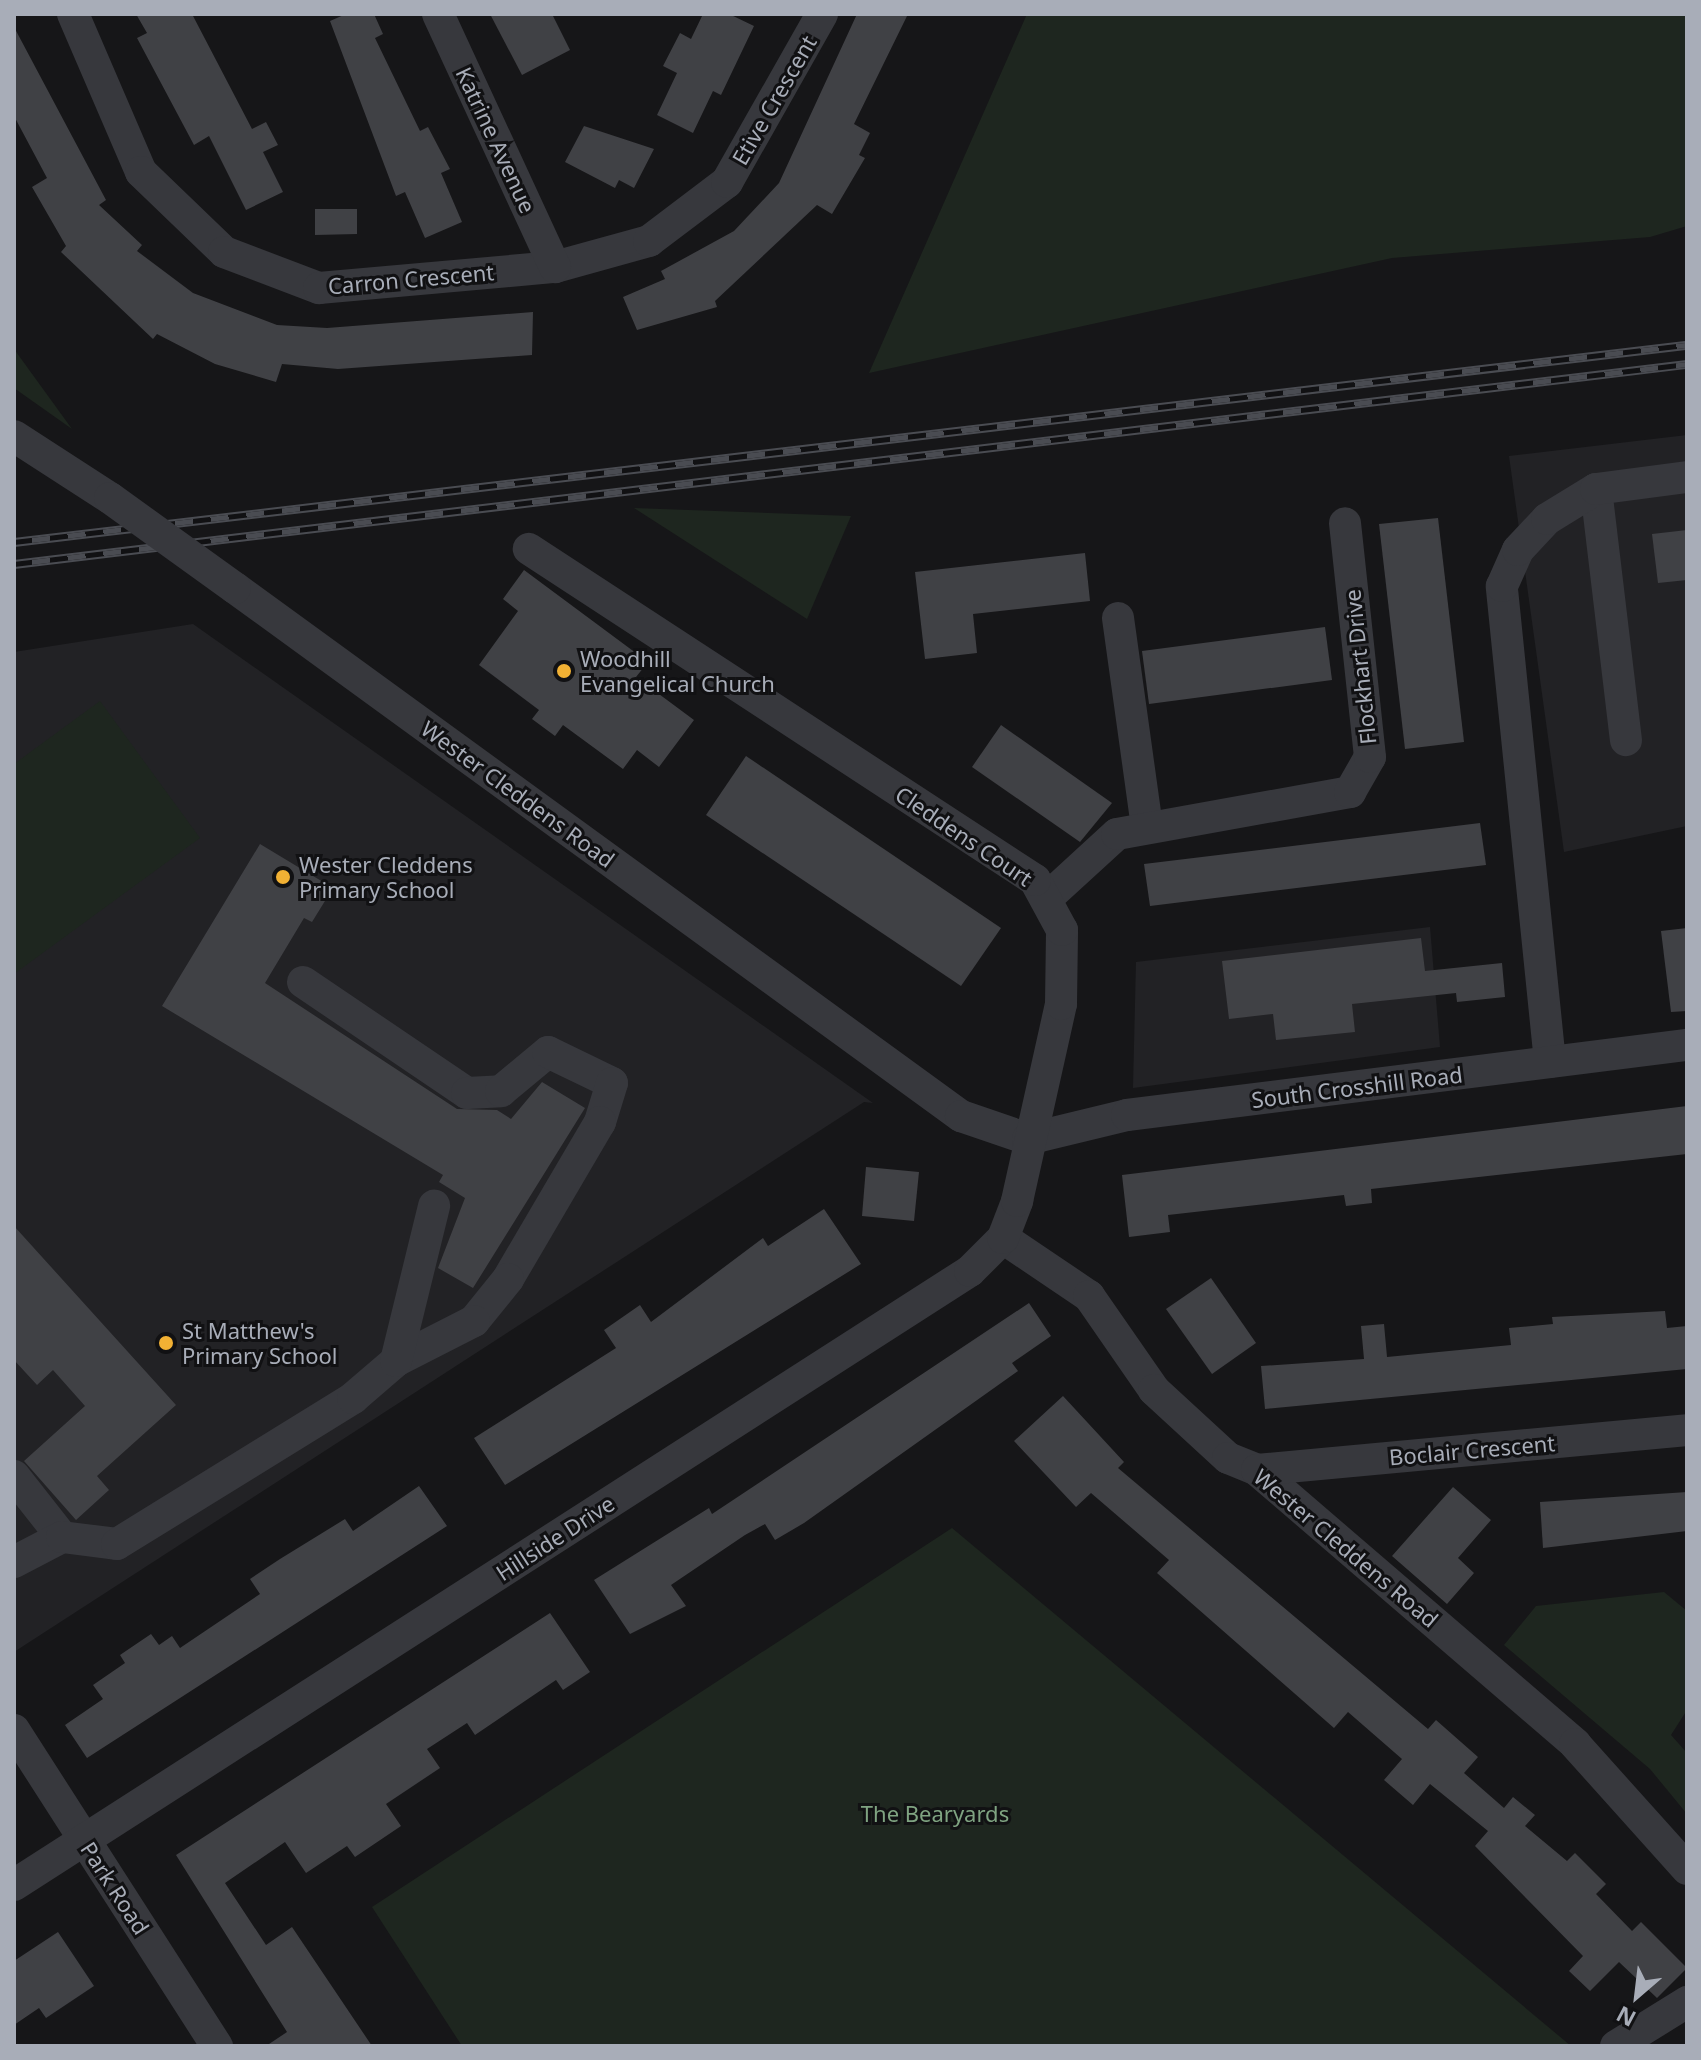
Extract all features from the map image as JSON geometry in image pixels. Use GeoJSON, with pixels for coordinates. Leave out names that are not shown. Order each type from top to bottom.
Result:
{"type":"FeatureCollection","features":[{"type":"Feature","properties":{"kind":"street","name":"Carron Crescent"},"geometry":{"type":"LineString","coordinates":[[73,14],[141,172],[224,252],[319,288],[555,267]]}},
{"type":"Feature","properties":{"kind":"street","name":"Katrine Avenue"},"geometry":{"type":"LineString","coordinates":[[438,14],[555,267]]}},
{"type":"Feature","properties":{"kind":"street","name":"Etive Crescent"},"geometry":{"type":"LineString","coordinates":[[555,267],[649,241],[727,182],[822,14]]}},
{"type":"Feature","properties":{"kind":"street","name":"Wester Cleddens Road"},"geometry":{"type":"LineString","coordinates":[[14,436],[110,498],[961,1116],[1028,1139]]}},
{"type":"Feature","properties":{"kind":"street"},"geometry":{"type":"LineString","coordinates":[[1550,1062],[1502,586],[1518,550],[1547,519],[1596,489],[1687,477]]}},
{"type":"Feature","properties":{"kind":"street"},"geometry":{"type":"LineString","coordinates":[[1596,489],[1626,740]]}},
{"type":"Feature","properties":{"kind":"street","name":"Flockhart Drive"},"geometry":{"type":"LineString","coordinates":[[1046,899],[1117,834],[1350,792],[1370,757],[1345,523]]}},
{"type":"Feature","properties":{"kind":"street","name":"Cleddens Court"},"geometry":{"type":"LineString","coordinates":[[529,549],[1035,880],[1062,930],[1061,1004],[1028,1139]]}},
{"type":"Feature","properties":{"kind":"street"},"geometry":{"type":"LineString","coordinates":[[1118,618],[1147,827]]}},
{"type":"Feature","properties":{"kind":"street"},"geometry":{"type":"LineString","coordinates":[[14,1562],[62,1537],[117,1544],[353,1398],[396,1361],[474,1321],[508,1279],[600,1122],[612,1083],[548,1052],[501,1091],[467,1093],[303,982]]}},
{"type":"Feature","properties":{"kind":"street","name":"South Crosshill Road"},"geometry":{"type":"LineString","coordinates":[[1028,1139],[1127,1115],[1687,1045]]}},
{"type":"Feature","properties":{"kind":"street"},"geometry":{"type":"LineString","coordinates":[[1003,1238],[1028,1139]]}},
{"type":"Feature","properties":{"kind":"street"},"geometry":{"type":"LineString","coordinates":[[396,1361],[434,1206]]}},
{"type":"Feature","properties":{"kind":"street","name":"Wester Cleddens Road"},"geometry":{"type":"LineString","coordinates":[[1003,1238],[1089,1296],[1154,1390],[1228,1458],[1257,1470],[1575,1744],[1687,1869]]}},
{"type":"Feature","properties":{"kind":"street","name":"Hillside Drive"},"geometry":{"type":"LineString","coordinates":[[14,1885],[970,1271],[1003,1238]]}},
{"type":"Feature","properties":{"kind":"street","name":"Boclair Crescent"},"geometry":{"type":"LineString","coordinates":[[1257,1470],[1687,1430]]}},
{"type":"Feature","properties":{"kind":"street"},"geometry":{"type":"LineString","coordinates":[[14,1476],[62,1537]]}},
{"type":"Feature","properties":{"kind":"street","name":"Park Road"},"geometry":{"type":"LineString","coordinates":[[14,1730],[217,2046]]}},
{"type":"Feature","properties":{"kind":"street"},"geometry":{"type":"LineString","coordinates":[[1616,2046],[1687,2002]]}},
{"type":"Feature","properties":{"kind":"shaded area"},"geometry":{"type":"Polygon","coordinates":[[[1687,435],[1687,826],[1564,852],[1509,456],[1687,435]]]}},
{"type":"Feature","properties":{"kind":"shaded area","name":"Wester Cleddens Primary School"},"geometry":{"type":"Polygon","coordinates":[[[193,624],[873,1103],[864,1102],[14,1652],[14,652],[193,624]]]}},
{"type":"Feature","properties":{"kind":"shaded area"},"geometry":{"type":"Polygon","coordinates":[[[1430,927],[1440,1047],[1133,1088],[1136,962],[1430,927]]]}},
{"type":"Feature","properties":{"kind":"green space"},"geometry":{"type":"Polygon","coordinates":[[[1027,14],[1687,14],[1687,226],[1650,237],[1392,258],[869,373],[1027,14]]]}},
{"type":"Feature","properties":{"kind":"green space"},"geometry":{"type":"Polygon","coordinates":[[[14,349],[72,429],[14,388],[14,349]]]}},
{"type":"Feature","properties":{"kind":"green space"},"geometry":{"type":"Polygon","coordinates":[[[634,508],[851,516],[807,619],[634,508]]]}},
{"type":"Feature","properties":{"kind":"green space"},"geometry":{"type":"Polygon","coordinates":[[[100,701],[200,838],[14,974],[14,764],[100,701]]]}},
{"type":"Feature","properties":{"kind":"green space","name":"The Bearyards"},"geometry":{"type":"Polygon","coordinates":[[[952,1528],[1571,2046],[462,2046],[372,1907],[952,1528]]]}},
{"type":"Feature","properties":{"kind":"green space"},"geometry":{"type":"Polygon","coordinates":[[[1664,1592],[1687,1611],[1687,1710],[1671,1735],[1687,1753],[1687,1814],[1650,1769],[1504,1645],[1536,1606],[1664,1592]]]}},
{"type":"Feature","properties":{"kind":"building"},"geometry":{"type":"Polygon","coordinates":[[[136,14],[192,14],[252,129],[266,122],[278,145],[263,152],[283,192],[246,210],[209,136],[194,145],[137,38],[147,33],[136,14]]]}},
{"type":"Feature","properties":{"kind":"building"},"geometry":{"type":"Polygon","coordinates":[[[346,14],[374,14],[383,34],[375,38],[420,131],[428,127],[450,169],[441,173],[462,222],[425,238],[405,192],[396,196],[330,21],[346,14]]]}},
{"type":"Feature","properties":{"kind":"building"},"geometry":{"type":"Polygon","coordinates":[[[490,14],[552,14],[570,50],[522,75],[490,14]]]}},
{"type":"Feature","properties":{"kind":"building"},"geometry":{"type":"Polygon","coordinates":[[[703,14],[729,14],[754,26],[721,95],[713,91],[693,133],[657,115],[677,73],[663,66],[680,33],[691,39],[703,14]]]}},
{"type":"Feature","properties":{"kind":"building"},"geometry":{"type":"Polygon","coordinates":[[[857,14],[908,14],[854,124],[870,133],[859,155],[865,158],[832,214],[817,205],[715,301],[717,307],[637,330],[623,297],[665,279],[661,271],[734,231],[779,183],[857,14]]]}},
{"type":"Feature","properties":{"kind":"building"},"geometry":{"type":"Polygon","coordinates":[[[14,27],[106,200],[99,205],[142,245],[137,251],[193,293],[277,325],[327,328],[533,312],[532,355],[338,369],[282,364],[276,382],[215,364],[157,334],[153,339],[61,252],[66,246],[32,187],[47,178],[14,116],[14,27]]]}},
{"type":"Feature","properties":{"kind":"building"},"geometry":{"type":"Polygon","coordinates":[[[584,126],[654,149],[634,188],[619,180],[615,188],[565,162],[584,126]]]}},
{"type":"Feature","properties":{"kind":"building"},"geometry":{"type":"Polygon","coordinates":[[[315,209],[357,209],[357,234],[315,235],[315,209]]]}},
{"type":"Feature","properties":{"kind":"building"},"geometry":{"type":"Polygon","coordinates":[[[1438,518],[1464,742],[1405,749],[1379,524],[1438,518]]]}},
{"type":"Feature","properties":{"kind":"building"},"geometry":{"type":"Polygon","coordinates":[[[1687,530],[1687,580],[1658,583],[1652,534],[1687,530]]]}},
{"type":"Feature","properties":{"kind":"building"},"geometry":{"type":"Polygon","coordinates":[[[1085,553],[1090,601],[973,614],[977,653],[925,659],[915,572],[1085,553]]]}},
{"type":"Feature","properties":{"kind":"building","name":"Woodhill Evangelical Church"},"geometry":{"type":"Polygon","coordinates":[[[524,570],[648,662],[636,677],[694,720],[659,767],[637,750],[623,769],[563,725],[555,736],[532,719],[539,710],[479,665],[518,611],[503,599],[524,570]]]}},
{"type":"Feature","properties":{"kind":"building"},"geometry":{"type":"Polygon","coordinates":[[[1325,627],[1332,680],[1149,704],[1142,651],[1325,627]]]}},
{"type":"Feature","properties":{"kind":"building"},"geometry":{"type":"Polygon","coordinates":[[[1001,725],[1112,803],[1080,842],[972,767],[1001,725]]]}},
{"type":"Feature","properties":{"kind":"building"},"geometry":{"type":"Polygon","coordinates":[[[746,756],[1001,928],[961,986],[706,815],[746,756]]]}},
{"type":"Feature","properties":{"kind":"building"},"geometry":{"type":"Polygon","coordinates":[[[1480,823],[1486,865],[1150,906],[1144,864],[1480,823]]]}},
{"type":"Feature","properties":{"kind":"building"},"geometry":{"type":"Polygon","coordinates":[[[260,844],[333,888],[312,922],[304,918],[265,983],[457,1109],[497,1110],[511,1119],[542,1082],[585,1108],[473,1288],[438,1268],[465,1198],[439,1182],[443,1175],[162,1006],[260,844]]]}},
{"type":"Feature","properties":{"kind":"building"},"geometry":{"type":"Polygon","coordinates":[[[1687,928],[1687,1011],[1671,1012],[1661,931],[1687,928]]]}},
{"type":"Feature","properties":{"kind":"building"},"geometry":{"type":"Polygon","coordinates":[[[1421,938],[1425,971],[1502,963],[1505,997],[1457,1002],[1456,993],[1352,1004],[1355,1032],[1276,1040],[1273,1014],[1229,1019],[1222,961],[1421,938]]]}},
{"type":"Feature","properties":{"kind":"building"},"geometry":{"type":"Polygon","coordinates":[[[1687,1106],[1687,1154],[1371,1189],[1372,1203],[1346,1206],[1344,1195],[1168,1215],[1170,1232],[1129,1237],[1122,1175],[1687,1106]]]}},
{"type":"Feature","properties":{"kind":"building"},"geometry":{"type":"Polygon","coordinates":[[[866,1167],[919,1172],[914,1221],[862,1216],[866,1167]]]}},
{"type":"Feature","properties":{"kind":"building"},"geometry":{"type":"Polygon","coordinates":[[[824,1209],[861,1264],[505,1485],[474,1438],[616,1348],[604,1330],[640,1305],[651,1322],[763,1238],[768,1246],[824,1209]]]}},
{"type":"Feature","properties":{"kind":"building"},"geometry":{"type":"Polygon","coordinates":[[[14,1226],[176,1405],[97,1476],[109,1490],[76,1520],[24,1461],[85,1406],[53,1370],[37,1385],[14,1360],[14,1226]]]}},
{"type":"Feature","properties":{"kind":"building"},"geometry":{"type":"Polygon","coordinates":[[[1211,1278],[1256,1343],[1212,1374],[1166,1309],[1211,1278]]]}},
{"type":"Feature","properties":{"kind":"building"},"geometry":{"type":"Polygon","coordinates":[[[1029,1303],[1051,1336],[1012,1363],[1018,1371],[804,1523],[775,1540],[765,1524],[671,1585],[686,1606],[630,1634],[594,1580],[709,1508],[712,1514],[1029,1303]]]}},
{"type":"Feature","properties":{"kind":"building"},"geometry":{"type":"Polygon","coordinates":[[[1665,1311],[1667,1328],[1687,1326],[1687,1369],[1265,1409],[1261,1366],[1364,1359],[1361,1326],[1384,1324],[1387,1357],[1511,1345],[1509,1328],[1553,1324],[1552,1317],[1665,1311]]]}},
{"type":"Feature","properties":{"kind":"building"},"geometry":{"type":"Polygon","coordinates":[[[1063,1396],[1124,1462],[1118,1468],[1428,1729],[1436,1720],[1478,1757],[1464,1773],[1504,1808],[1513,1797],[1535,1815],[1525,1826],[1567,1861],[1575,1853],[1606,1884],[1596,1894],[1632,1931],[1641,1922],[1687,1968],[1657,1998],[1619,1962],[1590,1991],[1569,1971],[1583,1956],[1475,1846],[1488,1831],[1430,1784],[1413,1805],[1384,1780],[1402,1759],[1348,1712],[1334,1728],[1157,1573],[1169,1560],[1091,1493],[1076,1507],[1014,1441],[1063,1396]]]}},
{"type":"Feature","properties":{"kind":"building"},"geometry":{"type":"Polygon","coordinates":[[[419,1486],[447,1526],[87,1758],[65,1725],[103,1699],[93,1685],[125,1663],[120,1655],[151,1634],[159,1645],[172,1636],[180,1648],[260,1594],[250,1579],[345,1519],[353,1531],[419,1486]]]}},
{"type":"Feature","properties":{"kind":"building"},"geometry":{"type":"Polygon","coordinates":[[[1453,1487],[1491,1520],[1458,1558],[1474,1573],[1447,1604],[1392,1556],[1453,1487]]]}},
{"type":"Feature","properties":{"kind":"building"},"geometry":{"type":"Polygon","coordinates":[[[1687,1492],[1687,1531],[1543,1548],[1540,1502],[1687,1492]]]}},
{"type":"Feature","properties":{"kind":"building"},"geometry":{"type":"Polygon","coordinates":[[[550,1613],[590,1672],[563,1690],[556,1680],[475,1735],[467,1723],[427,1749],[440,1768],[386,1804],[401,1826],[355,1857],[347,1846],[306,1873],[285,1842],[225,1883],[266,1945],[292,1927],[372,2046],[266,2046],[287,2032],[176,1855],[550,1613]]]}},
{"type":"Feature","properties":{"kind":"building"},"geometry":{"type":"Polygon","coordinates":[[[58,1932],[94,1986],[46,2018],[39,2008],[14,2025],[14,1961],[58,1932]]]}},
{"type":"Feature","properties":{"kind":"railway"},"geometry":{"type":"LineString","coordinates":[[14,542],[1687,345]]}},
{"type":"Feature","properties":{"kind":"railway"},"geometry":{"type":"LineString","coordinates":[[14,564],[1687,364]]}},
{"type":"Feature","properties":{"kind":"place","name":"Woodhill Evangelical Church"},"geometry":{"type":"Point","coordinates":[564,671]}},
{"type":"Feature","properties":{"kind":"place","name":"Wester Cleddens Primary School"},"geometry":{"type":"Point","coordinates":[283,877]}},
{"type":"Feature","properties":{"kind":"place","name":"St Matthew's Primary School"},"geometry":{"type":"Point","coordinates":[166,1343]}}]}
